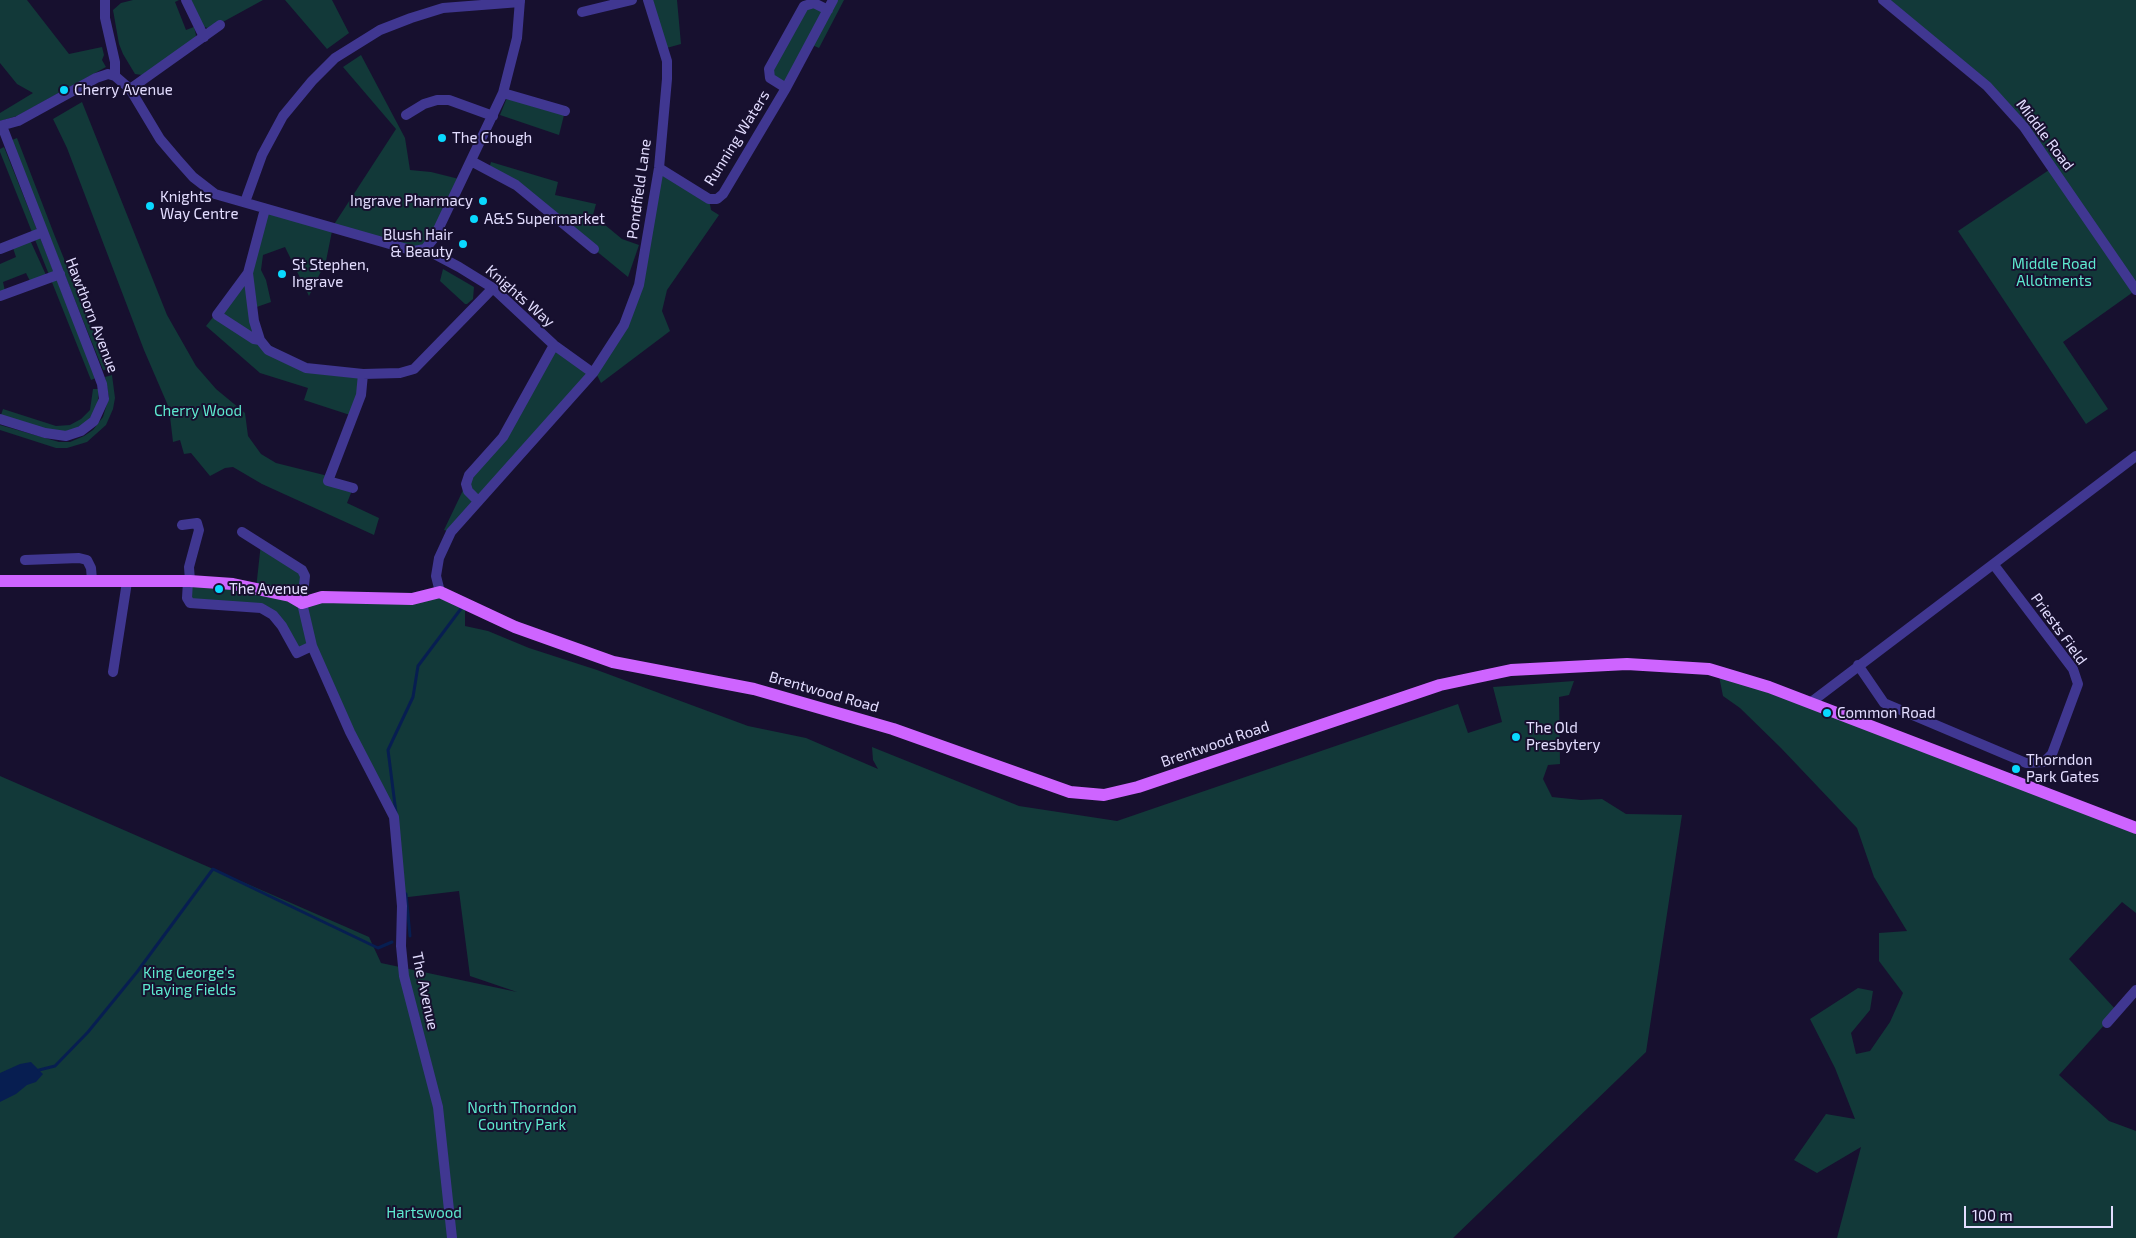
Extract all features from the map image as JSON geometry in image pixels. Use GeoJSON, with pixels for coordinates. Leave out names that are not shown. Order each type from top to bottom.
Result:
{"type":"FeatureCollection","features":[{"type":"Feature","properties":{"kind":"main road"},"geometry":{"type":"LineString","coordinates":[[0,581],[189,581],[233,584],[290,596],[302,603],[322,598],[412,599],[440,592]]}},
{"type":"Feature","properties":{"kind":"main road","name":"Brentwood Road"},"geometry":{"type":"LineString","coordinates":[[440,592],[515,627],[613,662],[754,689],[893,728],[1070,792],[1104,795],[1138,787],[1440,685],[1512,670],[1627,664],[1710,669],[1769,687],[2136,828]]}},
{"type":"Feature","properties":{"kind":"street"},"geometry":{"type":"LineString","coordinates":[[1,126],[18,121],[96,78],[108,74],[115,76],[105,0]]}},
{"type":"Feature","properties":{"kind":"street"},"geometry":{"type":"LineString","coordinates":[[186,0],[204,37]]}},
{"type":"Feature","properties":{"kind":"street"},"geometry":{"type":"LineString","coordinates":[[582,12],[632,0]]}},
{"type":"Feature","properties":{"kind":"street","name":"Pondfield Lane"},"geometry":{"type":"LineString","coordinates":[[593,373],[624,325],[639,285],[659,168],[666,61],[648,0]]}},
{"type":"Feature","properties":{"kind":"street","name":"Running Waters"},"geometry":{"type":"LineString","coordinates":[[659,168],[713,202],[723,194],[786,88],[832,0]]}},
{"type":"Feature","properties":{"kind":"street","name":"Middle Road"},"geometry":{"type":"LineString","coordinates":[[1883,0],[1986,86],[2024,127],[2136,290]]}},
{"type":"Feature","properties":{"kind":"street"},"geometry":{"type":"LineString","coordinates":[[245,202],[262,155],[283,116],[335,58],[380,30],[411,18],[444,8],[520,1],[517,38],[503,93],[434,238],[425,249]]}},
{"type":"Feature","properties":{"kind":"street","name":"Running Waters"},"geometry":{"type":"LineString","coordinates":[[786,88],[770,78],[769,69],[804,6],[814,3],[828,10]]}},
{"type":"Feature","properties":{"kind":"street"},"geometry":{"type":"LineString","coordinates":[[130,89],[220,25]]}},
{"type":"Feature","properties":{"kind":"street","name":"Knights Way"},"geometry":{"type":"LineString","coordinates":[[115,76],[130,89],[160,139],[193,177],[215,194],[414,250],[425,249],[460,267],[493,288],[554,345],[593,373]]}},
{"type":"Feature","properties":{"kind":"street"},"geometry":{"type":"LineString","coordinates":[[503,93],[565,111]]}},
{"type":"Feature","properties":{"kind":"street"},"geometry":{"type":"LineString","coordinates":[[406,115],[424,104],[437,100],[449,100],[493,116]]}},
{"type":"Feature","properties":{"kind":"street","name":"Hawthorn Avenue"},"geometry":{"type":"LineString","coordinates":[[0,419],[52,435],[66,436],[88,426],[94,421],[102,405],[102,384],[1,126]]}},
{"type":"Feature","properties":{"kind":"street"},"geometry":{"type":"LineString","coordinates":[[471,161],[516,185],[594,250]]}},
{"type":"Feature","properties":{"kind":"street"},"geometry":{"type":"LineString","coordinates":[[265,209],[248,273],[251,308],[260,340],[268,350],[306,368],[363,374],[400,373],[414,369],[493,288]]}},
{"type":"Feature","properties":{"kind":"street"},"geometry":{"type":"LineString","coordinates":[[0,249],[43,232]]}},
{"type":"Feature","properties":{"kind":"street"},"geometry":{"type":"LineString","coordinates":[[248,273],[217,314],[254,339],[260,340]]}},
{"type":"Feature","properties":{"kind":"street"},"geometry":{"type":"LineString","coordinates":[[0,296],[60,274]]}},
{"type":"Feature","properties":{"kind":"street"},"geometry":{"type":"LineString","coordinates":[[478,501],[468,491],[466,484],[469,475],[503,438],[554,345]]}},
{"type":"Feature","properties":{"kind":"street"},"geometry":{"type":"LineString","coordinates":[[440,592],[436,576],[439,558],[451,532],[539,436],[593,373]]}},
{"type":"Feature","properties":{"kind":"street"},"geometry":{"type":"LineString","coordinates":[[353,488],[328,481],[361,395],[363,374]]}},
{"type":"Feature","properties":{"kind":"street"},"geometry":{"type":"LineString","coordinates":[[1810,703],[2136,456]]}},
{"type":"Feature","properties":{"kind":"street"},"geometry":{"type":"LineString","coordinates":[[182,525],[197,523],[199,530],[189,567],[187,598],[190,602],[261,608],[273,615],[282,626],[297,653],[312,646]]}},
{"type":"Feature","properties":{"kind":"street","name":"The Avenue"},"geometry":{"type":"LineString","coordinates":[[242,532],[302,570],[305,576],[302,603],[312,646],[350,732],[394,817],[402,906],[401,946],[404,976],[438,1107],[452,1238]]}},
{"type":"Feature","properties":{"kind":"street"},"geometry":{"type":"LineString","coordinates":[[25,560],[79,558],[87,560],[91,568],[92,580]]}},
{"type":"Feature","properties":{"kind":"street","name":"Priests Field"},"geometry":{"type":"LineString","coordinates":[[1858,665],[1884,703],[2026,763],[2044,762],[2052,754],[2078,684],[2073,669],[1994,565]]}},
{"type":"Feature","properties":{"kind":"street"},"geometry":{"type":"LineString","coordinates":[[113,672],[126,582]]}},
{"type":"Feature","properties":{"kind":"street"},"geometry":{"type":"LineString","coordinates":[[2107,1023],[2135,994]]}},
{"type":"Feature","properties":{"kind":"green space"},"geometry":{"type":"Polygon","coordinates":[[[0,0],[27,0],[69,54],[102,47],[104,55],[102,60],[106,67],[17,116],[0,121],[0,113],[33,93],[17,84],[0,63],[0,0]]]}},
{"type":"Feature","properties":{"kind":"green space"},"geometry":{"type":"Polygon","coordinates":[[[133,0],[179,0],[175,2],[186,30],[194,27],[196,35],[195,39],[142,75],[135,74],[123,54],[119,44],[113,10],[121,3],[133,0]]]}},
{"type":"Feature","properties":{"kind":"green space"},"geometry":{"type":"Polygon","coordinates":[[[190,0],[263,0],[210,29],[202,26],[190,0]]]}},
{"type":"Feature","properties":{"kind":"green space"},"geometry":{"type":"Polygon","coordinates":[[[285,0],[332,0],[349,33],[327,49],[285,0]]]}},
{"type":"Feature","properties":{"kind":"green space"},"geometry":{"type":"Polygon","coordinates":[[[648,0],[677,0],[681,44],[663,49],[648,0]]]}},
{"type":"Feature","properties":{"kind":"green space"},"geometry":{"type":"Polygon","coordinates":[[[833,0],[844,0],[819,48],[810,44],[786,88],[776,83],[769,69],[804,6],[823,5],[833,0]]]}},
{"type":"Feature","properties":{"kind":"green space","name":"Middle Road Allotments"},"geometry":{"type":"Polygon","coordinates":[[[1882,0],[2136,0],[2136,290],[2063,342],[2108,409],[2086,424],[1958,231],[2052,168],[1987,86],[1882,0]]]}},
{"type":"Feature","properties":{"kind":"green space"},"geometry":{"type":"Polygon","coordinates":[[[361,55],[405,138],[410,170],[431,172],[463,180],[425,249],[333,226],[396,129],[343,67],[361,55]]]}},
{"type":"Feature","properties":{"kind":"green space"},"geometry":{"type":"Polygon","coordinates":[[[508,95],[565,111],[559,135],[500,115],[508,95]]]}},
{"type":"Feature","properties":{"kind":"green space","name":"Cherry Wood"},"geometry":{"type":"Polygon","coordinates":[[[82,102],[167,315],[196,366],[216,389],[245,413],[248,436],[261,454],[276,463],[328,476],[353,488],[347,503],[379,518],[374,535],[262,484],[233,467],[225,468],[210,476],[191,453],[184,454],[180,440],[173,442],[169,408],[144,350],[67,148],[53,119],[82,102]]]}},
{"type":"Feature","properties":{"kind":"green space"},"geometry":{"type":"Polygon","coordinates":[[[17,138],[109,370],[103,370],[13,146],[12,140],[17,138]]]}},
{"type":"Feature","properties":{"kind":"green space"},"geometry":{"type":"Polygon","coordinates":[[[4,147],[96,378],[91,380],[0,152],[0,149],[4,147]]]}},
{"type":"Feature","properties":{"kind":"green space"},"geometry":{"type":"Polygon","coordinates":[[[491,162],[558,182],[555,195],[596,204],[593,215],[622,239],[639,245],[628,277],[516,185],[489,169],[491,162]]]}},
{"type":"Feature","properties":{"kind":"green space"},"geometry":{"type":"Polygon","coordinates":[[[659,168],[709,199],[711,210],[719,215],[667,290],[662,311],[670,331],[601,383],[595,371],[639,285],[659,168]]]}},
{"type":"Feature","properties":{"kind":"green space"},"geometry":{"type":"Polygon","coordinates":[[[265,209],[333,226],[326,261],[309,296],[285,247],[263,255],[261,270],[266,280],[271,302],[251,309],[260,339],[306,368],[363,374],[353,416],[304,400],[308,388],[260,373],[206,326],[248,273],[265,209]]]}},
{"type":"Feature","properties":{"kind":"green space"},"geometry":{"type":"Polygon","coordinates":[[[30,240],[46,275],[31,283],[26,273],[3,282],[5,291],[0,291],[0,264],[16,257],[13,248],[30,240]]]}},
{"type":"Feature","properties":{"kind":"green space"},"geometry":{"type":"Polygon","coordinates":[[[443,269],[474,287],[473,299],[467,304],[440,281],[443,269]]]}},
{"type":"Feature","properties":{"kind":"green space"},"geometry":{"type":"Polygon","coordinates":[[[554,345],[593,373],[451,532],[444,530],[466,484],[486,458],[554,345]]]}},
{"type":"Feature","properties":{"kind":"green space"},"geometry":{"type":"Polygon","coordinates":[[[112,375],[115,398],[113,409],[106,425],[87,442],[67,448],[56,448],[0,430],[0,425],[59,442],[70,442],[84,436],[93,430],[103,417],[109,397],[105,377],[112,375]]]}},
{"type":"Feature","properties":{"kind":"green space"},"geometry":{"type":"Polygon","coordinates":[[[93,389],[99,389],[97,409],[87,422],[70,432],[55,432],[1,415],[3,409],[56,426],[70,425],[81,419],[90,410],[93,389]]]}},
{"type":"Feature","properties":{"kind":"green space"},"geometry":{"type":"Polygon","coordinates":[[[261,543],[302,570],[302,602],[440,592],[465,603],[465,626],[488,631],[529,648],[597,670],[748,726],[806,738],[878,769],[873,760],[872,747],[1019,806],[1117,821],[1458,704],[1468,733],[1502,722],[1493,687],[1574,681],[1569,695],[1559,697],[1560,764],[1548,765],[1543,779],[1552,797],[1581,800],[1602,799],[1626,814],[1682,815],[1646,1052],[1453,1238],[0,1238],[0,776],[369,937],[381,963],[517,992],[470,976],[459,891],[400,898],[388,805],[312,646],[297,653],[282,626],[261,608],[190,603],[188,581],[256,589],[261,543]]]}},
{"type":"Feature","properties":{"kind":"green space"},"geometry":{"type":"Polygon","coordinates":[[[1718,671],[2136,828],[2136,913],[2122,902],[2069,959],[2117,1011],[2059,1075],[2109,1121],[2136,1131],[2136,1238],[1837,1238],[1861,1147],[1817,1173],[1794,1160],[1826,1114],[1855,1119],[1835,1068],[1810,1019],[1858,988],[1873,991],[1870,1010],[1851,1033],[1856,1054],[1870,1051],[1890,1022],[1903,993],[1879,961],[1879,933],[1907,931],[1874,877],[1857,828],[1781,748],[1740,708],[1723,696],[1718,671]]]}},
{"type":"Feature","properties":{"kind":"water"},"geometry":{"type":"Polygon","coordinates":[[[31,1062],[43,1074],[36,1082],[27,1085],[16,1094],[0,1102],[0,1073],[20,1064],[31,1062]]]}},
{"type":"Feature","properties":{"kind":"waterway"},"geometry":{"type":"LineString","coordinates":[[396,813],[388,750],[413,697],[418,666],[463,606]]}},
{"type":"Feature","properties":{"kind":"waterway"},"geometry":{"type":"LineString","coordinates":[[39,1070],[55,1066],[88,1032],[137,972],[213,869],[378,948],[392,942]]}},
{"type":"Feature","properties":{"kind":"waterway"},"geometry":{"type":"LineString","coordinates":[[406,894],[410,936]]}},
{"type":"Feature","properties":{"kind":"place","name":"Cherry Avenue"},"geometry":{"type":"Point","coordinates":[64,90]}},
{"type":"Feature","properties":{"kind":"place","name":"The Chough"},"geometry":{"type":"Point","coordinates":[442,138]}},
{"type":"Feature","properties":{"kind":"place","name":"Ingrave Pharmacy"},"geometry":{"type":"Point","coordinates":[483,201]}},
{"type":"Feature","properties":{"kind":"place","name":"Knights Way Centre"},"geometry":{"type":"Point","coordinates":[150,206]}},
{"type":"Feature","properties":{"kind":"place","name":"A&S Supermarket"},"geometry":{"type":"Point","coordinates":[474,219]}},
{"type":"Feature","properties":{"kind":"place","name":"Blush Hair & Beauty"},"geometry":{"type":"Point","coordinates":[463,244]}},
{"type":"Feature","properties":{"kind":"place","name":"St Stephen, Ingrave"},"geometry":{"type":"Point","coordinates":[282,274]}},
{"type":"Feature","properties":{"kind":"place","name":"The Avenue"},"geometry":{"type":"Point","coordinates":[219,589]}},
{"type":"Feature","properties":{"kind":"place","name":"Common Road"},"geometry":{"type":"Point","coordinates":[1827,713]}},
{"type":"Feature","properties":{"kind":"place","name":"The Old Presbytery"},"geometry":{"type":"Point","coordinates":[1516,737]}},
{"type":"Feature","properties":{"kind":"place","name":"Thorndon Park Gates"},"geometry":{"type":"Point","coordinates":[2016,769]}},
{"type":"Feature","properties":{"kind":"park label","name":"King George's Playing Fields"},"geometry":{"type":"Point","coordinates":[189,982]}},
{"type":"Feature","properties":{"kind":"park label","name":"North Thorndon Country Park"},"geometry":{"type":"Point","coordinates":[522,1116]}},
{"type":"Feature","properties":{"kind":"park label","name":"Hartswood"},"geometry":{"type":"Point","coordinates":[424,1213]}}]}
